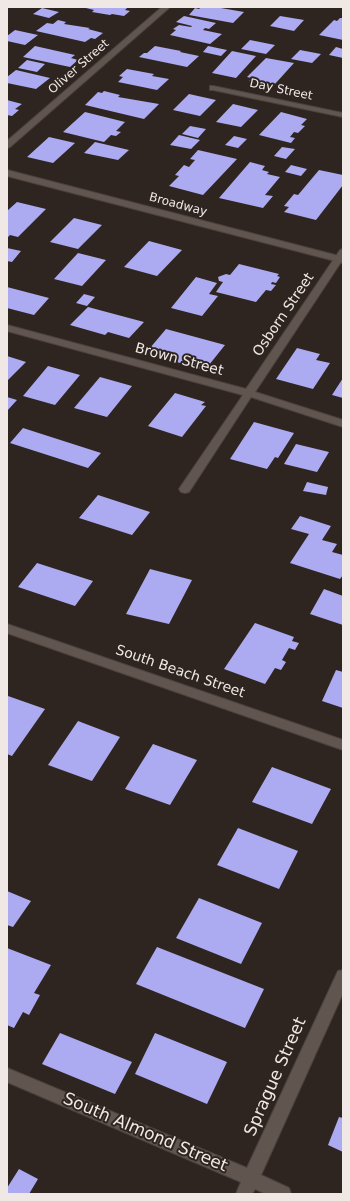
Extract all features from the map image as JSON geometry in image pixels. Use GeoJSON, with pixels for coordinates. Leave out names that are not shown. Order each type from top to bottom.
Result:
{"type":"FeatureCollection","features":[{"type":"Feature","properties":{"kind":"street","name":"Oliver Street"},"geometry":{"type":"LineString","coordinates":[[7,145],[166,7]]}},
{"type":"Feature","properties":{"kind":"street","name":"Day Street"},"geometry":{"type":"LineString","coordinates":[[213,88],[343,115]]}},
{"type":"Feature","properties":{"kind":"street","name":"Broadway"},"geometry":{"type":"LineString","coordinates":[[7,173],[341,257]]}},
{"type":"Feature","properties":{"kind":"street","name":"Osborn Street"},"geometry":{"type":"LineString","coordinates":[[185,489],[248,393],[341,257]]}},
{"type":"Feature","properties":{"kind":"street","name":"Brown Street"},"geometry":{"type":"LineString","coordinates":[[7,328],[248,393],[343,424]]}},
{"type":"Feature","properties":{"kind":"street","name":"South Beach Street"},"geometry":{"type":"LineString","coordinates":[[7,628],[343,745]]}},
{"type":"Feature","properties":{"kind":"street","name":"Sprague Street"},"geometry":{"type":"LineString","coordinates":[[244,1194],[343,976]]}},
{"type":"Feature","properties":{"kind":"street","name":"South Almond Street"},"geometry":{"type":"LineString","coordinates":[[7,1075],[251,1178],[283,1194]]}},
{"type":"Feature","properties":{"kind":"building"},"geometry":{"type":"Polygon","coordinates":[[[82,7],[128,7],[125,10],[130,11],[124,16],[110,15],[92,12],[94,10],[82,7]]]}},
{"type":"Feature","properties":{"kind":"building"},"geometry":{"type":"Polygon","coordinates":[[[201,7],[215,7],[244,12],[233,23],[189,15],[195,8],[199,9],[201,7]]]}},
{"type":"Feature","properties":{"kind":"building"},"geometry":{"type":"Polygon","coordinates":[[[42,8],[59,12],[49,18],[33,14],[42,8]]]}},
{"type":"Feature","properties":{"kind":"building"},"geometry":{"type":"Polygon","coordinates":[[[184,16],[216,23],[209,29],[205,28],[203,30],[222,34],[210,44],[170,35],[176,30],[173,29],[179,25],[192,26],[176,22],[184,16]]]}},
{"type":"Feature","properties":{"kind":"building"},"geometry":{"type":"Polygon","coordinates":[[[280,16],[304,20],[294,31],[270,26],[280,16]]]}},
{"type":"Feature","properties":{"kind":"building"},"geometry":{"type":"Polygon","coordinates":[[[340,18],[343,18],[343,40],[319,35],[334,20],[337,21],[340,18]]]}},
{"type":"Feature","properties":{"kind":"building"},"geometry":{"type":"Polygon","coordinates":[[[58,20],[66,22],[64,24],[90,28],[88,29],[103,33],[95,39],[91,38],[85,42],[36,31],[47,23],[53,24],[58,20]]]}},
{"type":"Feature","properties":{"kind":"building"},"geometry":{"type":"Polygon","coordinates":[[[15,30],[38,35],[25,45],[7,41],[7,36],[15,30]]]}},
{"type":"Feature","properties":{"kind":"building"},"geometry":{"type":"Polygon","coordinates":[[[250,40],[275,45],[266,54],[241,49],[250,40]]]}},
{"type":"Feature","properties":{"kind":"building"},"geometry":{"type":"Polygon","coordinates":[[[35,46],[75,55],[71,58],[78,60],[70,67],[23,57],[35,46]]]}},
{"type":"Feature","properties":{"kind":"building"},"geometry":{"type":"Polygon","coordinates":[[[155,46],[199,56],[187,67],[139,57],[144,53],[147,53],[155,46]]]}},
{"type":"Feature","properties":{"kind":"building"},"geometry":{"type":"Polygon","coordinates":[[[208,46],[227,50],[221,56],[203,52],[208,46]]]}},
{"type":"Feature","properties":{"kind":"building"},"geometry":{"type":"Polygon","coordinates":[[[336,47],[343,49],[343,58],[329,55],[336,47]]]}},
{"type":"Feature","properties":{"kind":"building"},"geometry":{"type":"Polygon","coordinates":[[[300,50],[321,54],[312,63],[291,59],[300,50]]]}},
{"type":"Feature","properties":{"kind":"building"},"geometry":{"type":"Polygon","coordinates":[[[232,51],[256,56],[236,78],[212,73],[232,51]]]}},
{"type":"Feature","properties":{"kind":"building"},"geometry":{"type":"Polygon","coordinates":[[[266,58],[294,63],[275,84],[270,83],[269,85],[249,81],[251,78],[247,77],[266,58]]]}},
{"type":"Feature","properties":{"kind":"building"},"geometry":{"type":"Polygon","coordinates":[[[27,60],[45,64],[37,72],[18,68],[27,60]]]}},
{"type":"Feature","properties":{"kind":"building"},"geometry":{"type":"Polygon","coordinates":[[[127,69],[154,74],[152,76],[169,79],[157,90],[118,82],[123,77],[119,76],[127,69]]]}},
{"type":"Feature","properties":{"kind":"building"},"geometry":{"type":"Polygon","coordinates":[[[16,70],[50,78],[36,89],[7,83],[7,77],[16,70]]]}},
{"type":"Feature","properties":{"kind":"building"},"geometry":{"type":"Polygon","coordinates":[[[104,91],[120,95],[118,97],[159,104],[144,119],[85,105],[98,92],[102,93],[104,91]]]}},
{"type":"Feature","properties":{"kind":"building"},"geometry":{"type":"Polygon","coordinates":[[[189,94],[216,100],[200,116],[173,110],[189,94]]]}},
{"type":"Feature","properties":{"kind":"building"},"geometry":{"type":"Polygon","coordinates":[[[7,100],[22,104],[15,109],[19,110],[12,116],[7,115],[7,100]]]}},
{"type":"Feature","properties":{"kind":"building"},"geometry":{"type":"Polygon","coordinates":[[[233,104],[258,110],[241,127],[216,122],[233,104]]]}},
{"type":"Feature","properties":{"kind":"building"},"geometry":{"type":"Polygon","coordinates":[[[85,112],[125,122],[116,131],[121,132],[116,136],[111,135],[104,142],[63,132],[85,112]]]}},
{"type":"Feature","properties":{"kind":"building"},"geometry":{"type":"Polygon","coordinates":[[[281,112],[307,119],[301,125],[305,126],[298,133],[294,132],[290,137],[295,138],[291,143],[259,135],[281,112]]]}},
{"type":"Feature","properties":{"kind":"building"},"geometry":{"type":"Polygon","coordinates":[[[190,126],[206,129],[198,138],[182,134],[190,126]]]}},
{"type":"Feature","properties":{"kind":"building"},"geometry":{"type":"Polygon","coordinates":[[[179,135],[200,140],[191,149],[170,145],[179,135]]]}},
{"type":"Feature","properties":{"kind":"building"},"geometry":{"type":"Polygon","coordinates":[[[234,136],[247,139],[238,148],[225,145],[234,136]]]}},
{"type":"Feature","properties":{"kind":"building"},"geometry":{"type":"Polygon","coordinates":[[[49,137],[75,143],[53,163],[27,157],[49,137]]]}},
{"type":"Feature","properties":{"kind":"building"},"geometry":{"type":"Polygon","coordinates":[[[95,142],[129,150],[118,160],[84,153],[95,142]]]}},
{"type":"Feature","properties":{"kind":"building"},"geometry":{"type":"Polygon","coordinates":[[[282,147],[295,149],[286,159],[274,156],[282,147]]]}},
{"type":"Feature","properties":{"kind":"building"},"geometry":{"type":"Polygon","coordinates":[[[198,150],[237,159],[203,195],[169,186],[179,176],[175,175],[184,165],[189,167],[195,160],[190,159],[198,150]]]}},
{"type":"Feature","properties":{"kind":"building"},"geometry":{"type":"Polygon","coordinates":[[[250,162],[265,166],[262,170],[269,172],[267,174],[280,177],[265,195],[273,196],[263,208],[219,198],[250,162]]]}},
{"type":"Feature","properties":{"kind":"building"},"geometry":{"type":"Polygon","coordinates":[[[291,165],[307,169],[301,176],[285,172],[291,165]]]}},
{"type":"Feature","properties":{"kind":"building"},"geometry":{"type":"Polygon","coordinates":[[[319,170],[343,175],[343,185],[316,220],[284,212],[289,207],[284,206],[294,194],[298,195],[319,170]]]}},
{"type":"Feature","properties":{"kind":"building"},"geometry":{"type":"Polygon","coordinates":[[[17,202],[46,209],[18,237],[10,235],[7,238],[7,211],[17,202]]]}},
{"type":"Feature","properties":{"kind":"building"},"geometry":{"type":"Polygon","coordinates":[[[74,218],[102,225],[78,249],[50,242],[74,218]]]}},
{"type":"Feature","properties":{"kind":"building"},"geometry":{"type":"Polygon","coordinates":[[[149,241],[182,250],[157,276],[124,267],[149,241]]]}},
{"type":"Feature","properties":{"kind":"building"},"geometry":{"type":"Polygon","coordinates":[[[7,248],[21,251],[12,262],[7,261],[7,248]]]}},
{"type":"Feature","properties":{"kind":"building"},"geometry":{"type":"Polygon","coordinates":[[[78,253],[106,260],[82,286],[54,279],[78,253]]]}},
{"type":"Feature","properties":{"kind":"building"},"geometry":{"type":"Polygon","coordinates":[[[239,264],[279,274],[277,276],[280,277],[276,283],[272,282],[271,284],[276,285],[271,291],[266,290],[256,302],[216,292],[223,282],[219,281],[218,277],[226,274],[230,275],[239,264]]]}},
{"type":"Feature","properties":{"kind":"building"},"geometry":{"type":"Polygon","coordinates":[[[196,277],[217,283],[209,294],[218,296],[202,316],[171,308],[196,277]]]}},
{"type":"Feature","properties":{"kind":"building"},"geometry":{"type":"Polygon","coordinates":[[[7,287],[49,298],[34,315],[7,308],[7,287]]]}},
{"type":"Feature","properties":{"kind":"building"},"geometry":{"type":"Polygon","coordinates":[[[84,294],[95,297],[87,306],[76,303],[84,294]]]}},
{"type":"Feature","properties":{"kind":"building"},"geometry":{"type":"Polygon","coordinates":[[[88,307],[144,322],[129,338],[108,332],[105,335],[70,325],[88,307]]]}},
{"type":"Feature","properties":{"kind":"building"},"geometry":{"type":"Polygon","coordinates":[[[166,329],[225,345],[205,370],[159,357],[164,352],[150,348],[166,329]]]}},
{"type":"Feature","properties":{"kind":"building"},"geometry":{"type":"Polygon","coordinates":[[[297,348],[320,354],[316,360],[330,363],[313,389],[276,379],[297,348]]]}},
{"type":"Feature","properties":{"kind":"building"},"geometry":{"type":"Polygon","coordinates":[[[7,356],[26,362],[7,381],[7,356]]]}},
{"type":"Feature","properties":{"kind":"building"},"geometry":{"type":"Polygon","coordinates":[[[48,366],[80,375],[55,405],[23,396],[48,366]]]}},
{"type":"Feature","properties":{"kind":"building"},"geometry":{"type":"Polygon","coordinates":[[[100,377],[132,386],[107,417],[74,408],[100,377]]]}},
{"type":"Feature","properties":{"kind":"building"},"geometry":{"type":"Polygon","coordinates":[[[343,378],[343,398],[332,395],[343,378]]]}},
{"type":"Feature","properties":{"kind":"building"},"geometry":{"type":"Polygon","coordinates":[[[175,393],[205,402],[201,405],[206,406],[182,437],[148,426],[175,393]]]}},
{"type":"Feature","properties":{"kind":"building"},"geometry":{"type":"Polygon","coordinates":[[[7,397],[17,400],[7,411],[7,397]]]}},
{"type":"Feature","properties":{"kind":"building"},"geometry":{"type":"Polygon","coordinates":[[[254,422],[294,433],[278,458],[275,457],[267,469],[230,459],[254,422]]]}},
{"type":"Feature","properties":{"kind":"building"},"geometry":{"type":"Polygon","coordinates":[[[23,428],[101,453],[88,468],[10,443],[23,428]]]}},
{"type":"Feature","properties":{"kind":"building"},"geometry":{"type":"Polygon","coordinates":[[[296,444],[329,452],[317,472],[284,464],[296,444]]]}},
{"type":"Feature","properties":{"kind":"building"},"geometry":{"type":"Polygon","coordinates":[[[307,482],[328,487],[326,495],[303,491],[307,482]]]}},
{"type":"Feature","properties":{"kind":"building"},"geometry":{"type":"Polygon","coordinates":[[[98,495],[150,512],[132,535],[79,518],[98,495]]]}},
{"type":"Feature","properties":{"kind":"building"},"geometry":{"type":"Polygon","coordinates":[[[300,516],[331,526],[322,540],[337,544],[332,552],[343,555],[343,575],[340,579],[290,563],[309,534],[291,529],[300,516]]]}},
{"type":"Feature","properties":{"kind":"building"},"geometry":{"type":"Polygon","coordinates":[[[37,563],[93,581],[75,606],[18,587],[37,563]]]}},
{"type":"Feature","properties":{"kind":"building"},"geometry":{"type":"Polygon","coordinates":[[[150,569],[192,580],[169,624],[126,614],[150,569]]]}},
{"type":"Feature","properties":{"kind":"building"},"geometry":{"type":"Polygon","coordinates":[[[324,589],[343,596],[343,625],[310,614],[324,589]]]}},
{"type":"Feature","properties":{"kind":"building"},"geometry":{"type":"Polygon","coordinates":[[[255,623],[294,637],[292,641],[299,643],[295,650],[289,648],[282,660],[286,662],[281,670],[275,668],[265,684],[224,669],[255,623]]]}},
{"type":"Feature","properties":{"kind":"building"},"geometry":{"type":"Polygon","coordinates":[[[336,670],[343,672],[343,708],[322,701],[336,670]]]}},
{"type":"Feature","properties":{"kind":"building"},"geometry":{"type":"Polygon","coordinates":[[[8,696],[45,709],[12,756],[7,754],[8,696]]]}},
{"type":"Feature","properties":{"kind":"building"},"geometry":{"type":"Polygon","coordinates":[[[78,721],[120,737],[92,781],[48,765],[78,721]]]}},
{"type":"Feature","properties":{"kind":"building"},"geometry":{"type":"Polygon","coordinates":[[[153,744],[197,760],[170,805],[125,789],[153,744]]]}},
{"type":"Feature","properties":{"kind":"building"},"geometry":{"type":"Polygon","coordinates":[[[272,767],[331,789],[312,824],[252,802],[272,767]]]}},
{"type":"Feature","properties":{"kind":"building"},"geometry":{"type":"Polygon","coordinates":[[[238,828],[298,851],[279,889],[217,865],[238,828]]]}},
{"type":"Feature","properties":{"kind":"building"},"geometry":{"type":"Polygon","coordinates":[[[7,891],[31,901],[13,927],[7,925],[7,891]]]}},
{"type":"Feature","properties":{"kind":"building"},"geometry":{"type":"Polygon","coordinates":[[[199,898],[262,923],[241,964],[176,938],[199,898]]]}},
{"type":"Feature","properties":{"kind":"building"},"geometry":{"type":"Polygon","coordinates":[[[157,947],[264,989],[245,1028],[136,984],[157,947]]]}},
{"type":"Feature","properties":{"kind":"building"},"geometry":{"type":"Polygon","coordinates":[[[7,948],[51,965],[34,993],[40,995],[29,1015],[23,1012],[14,1028],[7,1025],[7,948]]]}},
{"type":"Feature","properties":{"kind":"building"},"geometry":{"type":"Polygon","coordinates":[[[60,1033],[132,1062],[115,1094],[42,1064],[60,1033]]]}},
{"type":"Feature","properties":{"kind":"building"},"geometry":{"type":"Polygon","coordinates":[[[155,1033],[227,1062],[207,1104],[135,1074],[155,1033]]]}},
{"type":"Feature","properties":{"kind":"building"},"geometry":{"type":"Polygon","coordinates":[[[339,1117],[343,1118],[343,1152],[328,1145],[339,1117]]]}},
{"type":"Feature","properties":{"kind":"building"},"geometry":{"type":"Polygon","coordinates":[[[19,1169],[38,1179],[29,1194],[7,1194],[7,1188],[19,1169]]]}}]}
